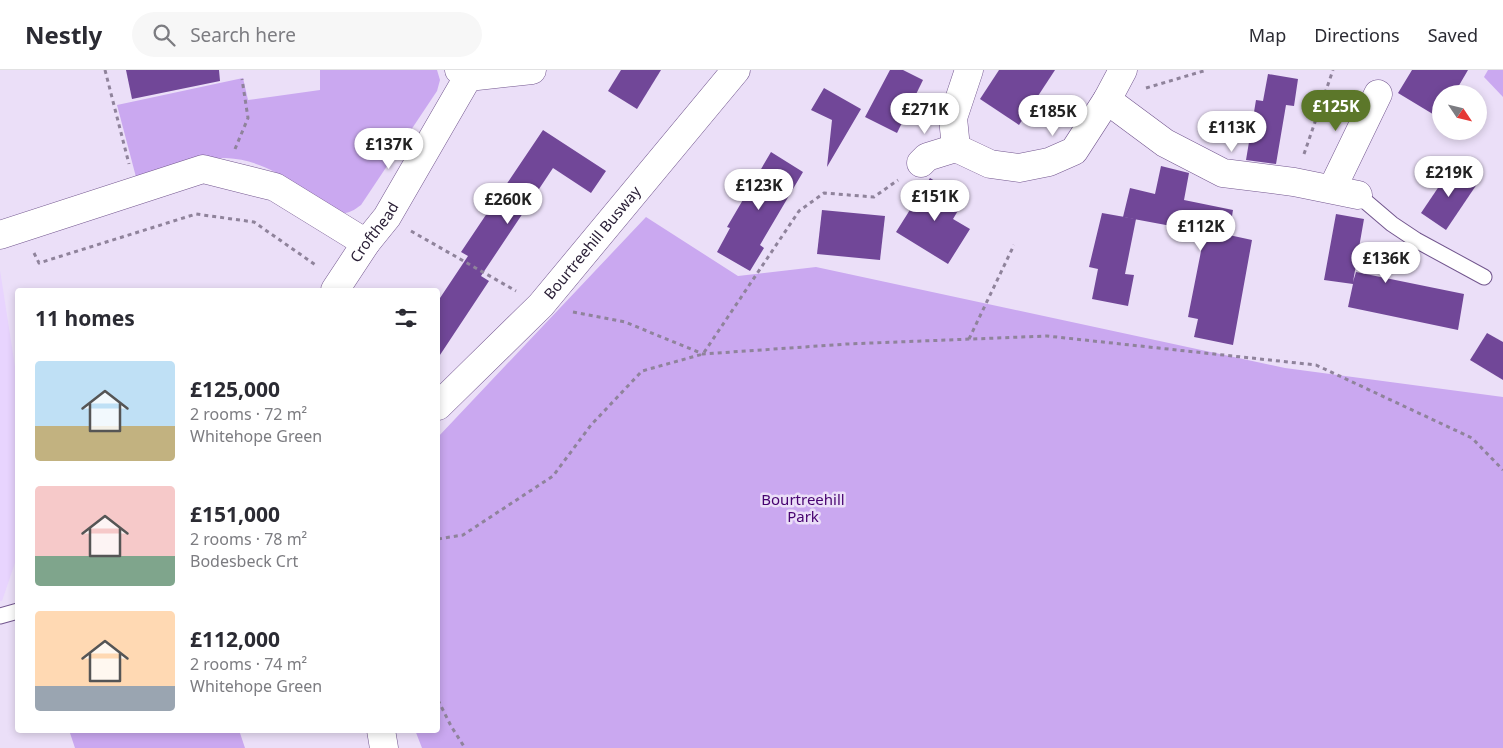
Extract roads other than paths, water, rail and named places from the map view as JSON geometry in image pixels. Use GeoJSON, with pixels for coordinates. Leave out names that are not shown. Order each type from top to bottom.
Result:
{"type":"FeatureCollection","features":[{"type":"Feature","properties":{"kind":"street"},"geometry":{"type":"LineString","coordinates":[[464,74],[532,70]]}},
{"type":"Feature","properties":{"kind":"street","name":"Bourtreehill Busway"},"geometry":{"type":"LineString","coordinates":[[440,404],[541,305],[736,70]]}},
{"type":"Feature","properties":{"kind":"street"},"geometry":{"type":"LineString","coordinates":[[956,148],[953,118],[969,70]]}},
{"type":"Feature","properties":{"kind":"street","name":"Crofthead"},"geometry":{"type":"LineString","coordinates":[[337,286],[366,243],[387,217],[464,74]]}},
{"type":"Feature","properties":{"kind":"street"},"geometry":{"type":"LineString","coordinates":[[921,164],[927,157],[956,148],[990,164],[1020,168],[1049,162],[1074,151],[1114,87],[1165,143],[1222,173],[1294,182],[1358,195]]}},
{"type":"Feature","properties":{"kind":"street"},"geometry":{"type":"LineString","coordinates":[[1332,189],[1378,94]]}},
{"type":"Feature","properties":{"kind":"street"},"geometry":{"type":"LineString","coordinates":[[11,231],[203,169],[274,187],[366,243]]}},
{"type":"Feature","properties":{"kind":"street"},"geometry":{"type":"LineString","coordinates":[[382,733],[384,748]]}},
{"type":"Feature","properties":{"kind":"lane"},"geometry":{"type":"LineString","coordinates":[[1358,195],[1392,224],[1416,240],[1484,276]]}},
{"type":"Feature","properties":{"kind":"lane"},"geometry":{"type":"LineString","coordinates":[[0,616],[15,612]]}},
{"type":"Feature","properties":{"kind":"park label","name":"Bourtreehill Park"},"geometry":{"type":"Point","coordinates":[803,508]}}]}
